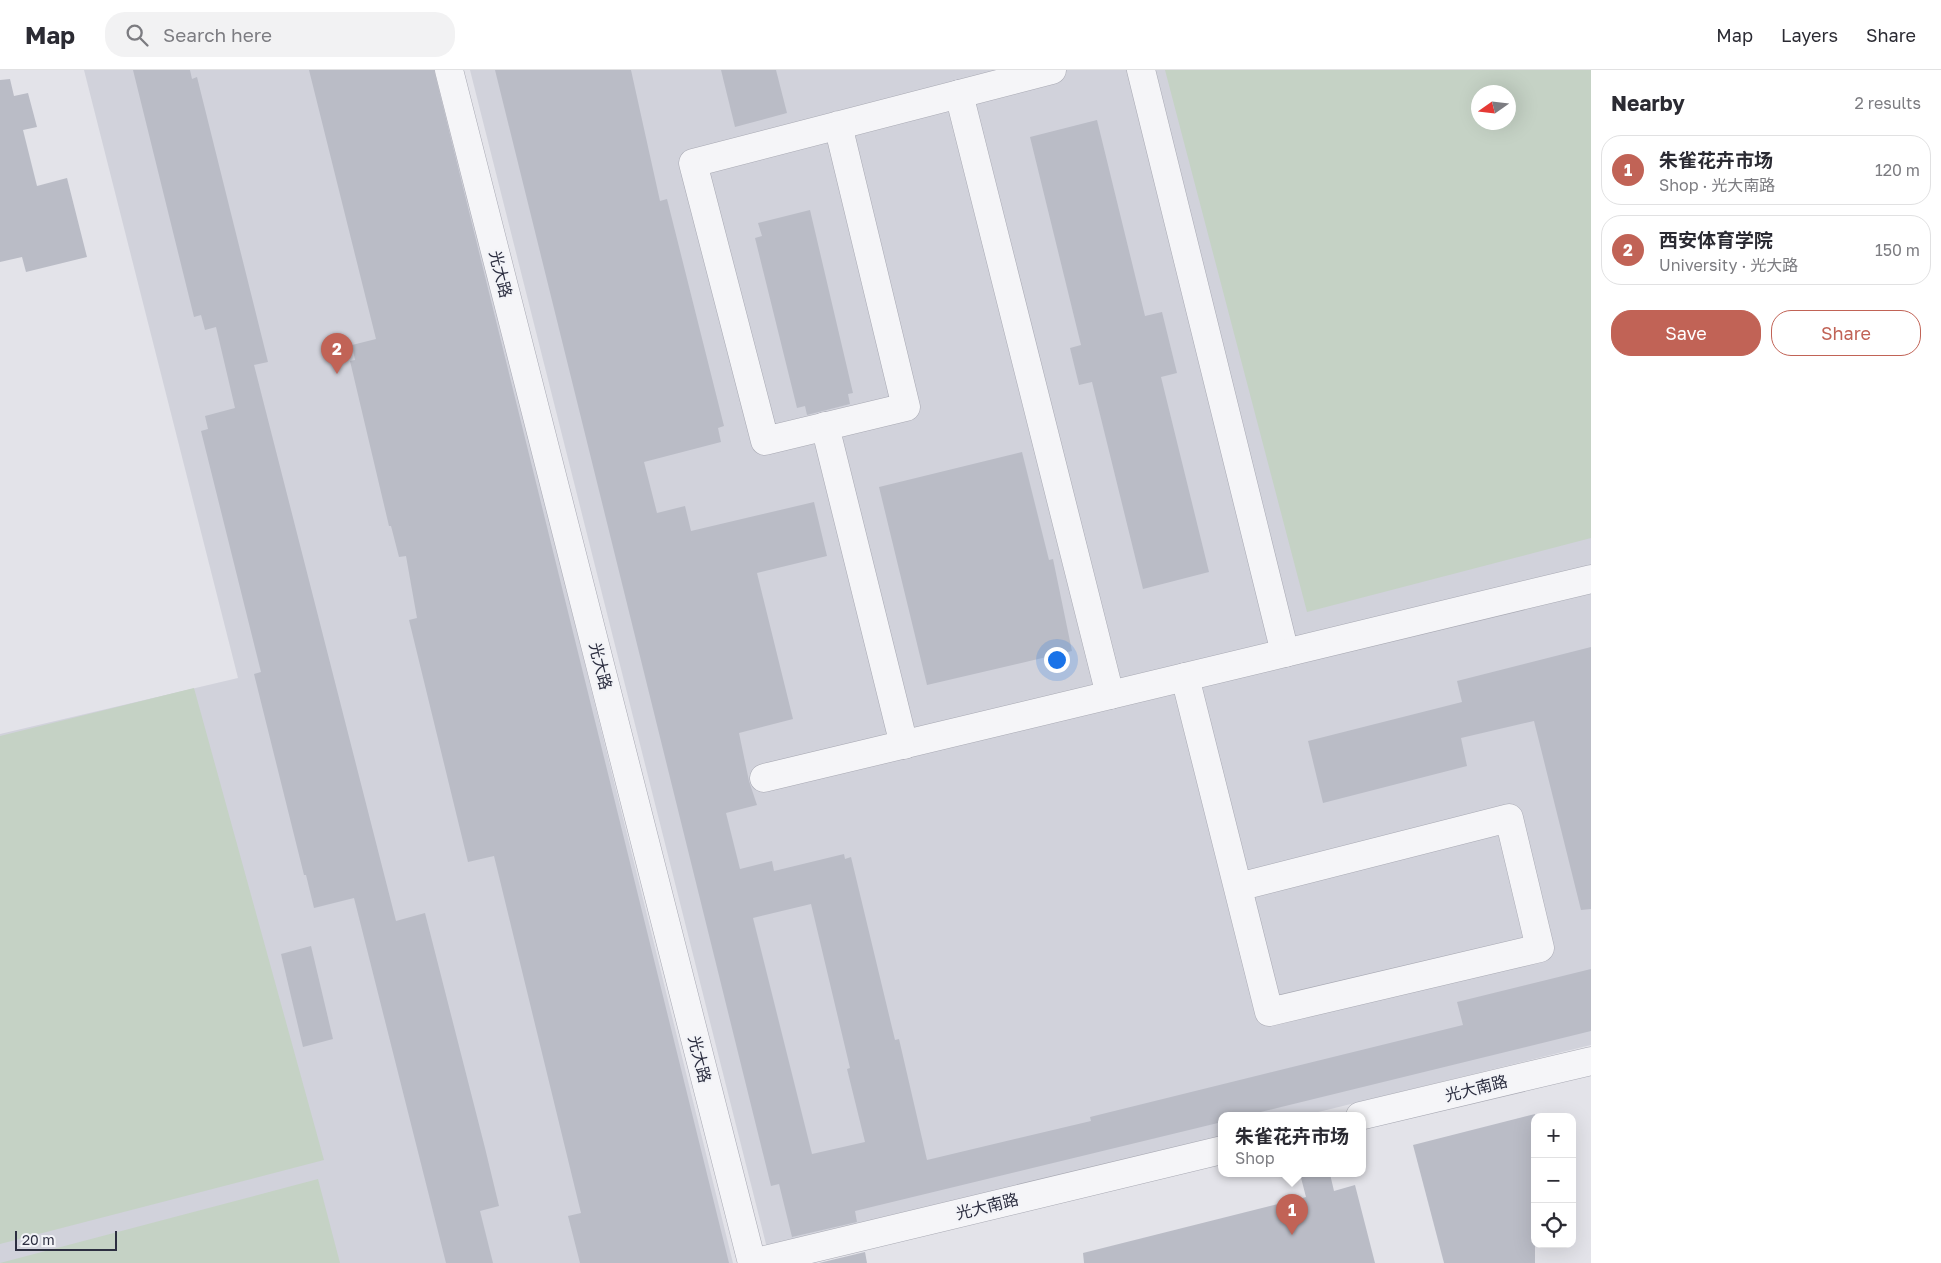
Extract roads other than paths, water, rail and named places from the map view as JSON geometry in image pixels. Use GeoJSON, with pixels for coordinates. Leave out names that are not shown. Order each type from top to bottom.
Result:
{"type":"FeatureCollection","features":[{"type":"Feature","properties":{"kind":"street","name":"光大路"},"geometry":{"type":"LineString","coordinates":[[450,70],[752,1263]]}},
{"type":"Feature","properties":{"kind":"street"},"geometry":{"type":"LineString","coordinates":[[838,125],[906,407],[765,441],[693,163],[838,125],[1052,70]]}},
{"type":"Feature","properties":{"kind":"street"},"geometry":{"type":"LineString","coordinates":[[1141,70],[1285,653]]}},
{"type":"Feature","properties":{"kind":"street"},"geometry":{"type":"LineString","coordinates":[[959,94],[1110,695]]}},
{"type":"Feature","properties":{"kind":"street"},"geometry":{"type":"LineString","coordinates":[[825,426],[904,745]]}},
{"type":"Feature","properties":{"kind":"street"},"geometry":{"type":"LineString","coordinates":[[764,778],[1591,579]]}},
{"type":"Feature","properties":{"kind":"street"},"geometry":{"type":"LineString","coordinates":[[1185,677],[1269,1012],[1540,948],[1508,818],[1238,887]]}},
{"type":"Feature","properties":{"kind":"street","name":"光大南路"},"geometry":{"type":"LineString","coordinates":[[1366,1115],[1591,1061]]}},
{"type":"Feature","properties":{"kind":"street","name":"光大南路"},"geometry":{"type":"LineString","coordinates":[[752,1263],[1218,1151]]}},
{"type":"Feature","properties":{"kind":"place","name":"西安体育学院"},"geometry":{"type":"Point","coordinates":[337,374]}},
{"type":"Feature","properties":{"kind":"place","name":"朱雀花卉市场"},"geometry":{"type":"Point","coordinates":[1292,1235]}}]}
